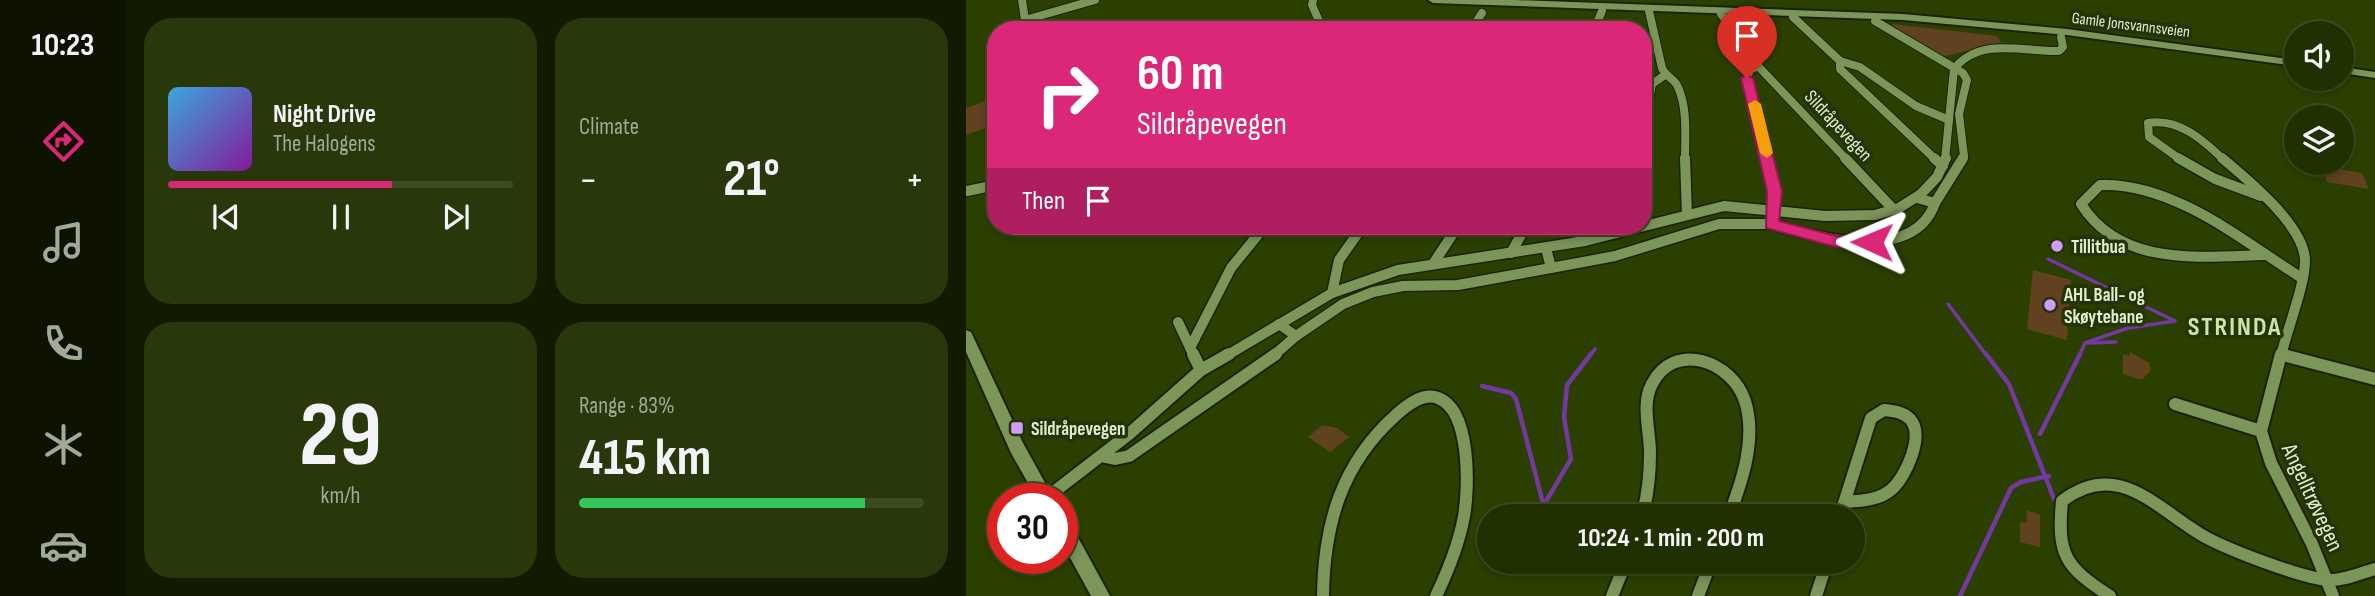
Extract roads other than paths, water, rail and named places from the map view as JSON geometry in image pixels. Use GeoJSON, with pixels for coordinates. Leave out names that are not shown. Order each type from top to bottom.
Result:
{"type":"FeatureCollection","features":[{"type":"Feature","properties":{"kind":"street"},"geometry":{"type":"LineString","coordinates":[[1022,0],[1022,21]]}},
{"type":"Feature","properties":{"kind":"street"},"geometry":{"type":"LineString","coordinates":[[1028,21],[1095,0]]}},
{"type":"Feature","properties":{"kind":"street"},"geometry":{"type":"LineString","coordinates":[[1313,0],[1312,5],[1319,21]]}},
{"type":"Feature","properties":{"kind":"street","name":"Gamle Jonsvannsveien"},"geometry":{"type":"LineString","coordinates":[[1433,0],[1542,1],[1942,20],[2089,34],[2284,61]]}},
{"type":"Feature","properties":{"kind":"street"},"geometry":{"type":"LineString","coordinates":[[1598,21],[1602,11]]}},
{"type":"Feature","properties":{"kind":"street"},"geometry":{"type":"LineString","coordinates":[[1649,11],[1652,21]]}},
{"type":"Feature","properties":{"kind":"street"},"geometry":{"type":"LineString","coordinates":[[1477,21],[1482,13]]}},
{"type":"Feature","properties":{"kind":"street","name":"Sildråpevegen"},"geometry":{"type":"LineString","coordinates":[[1721,14],[1723,21],[1758,66],[1893,209]]}},
{"type":"Feature","properties":{"kind":"street","name":"Sildråpevegen"},"geometry":{"type":"LineString","coordinates":[[1793,17],[1943,166]]}},
{"type":"Feature","properties":{"kind":"street"},"geometry":{"type":"LineString","coordinates":[[1101,456],[1115,459],[1129,456],[1334,309],[1373,292],[1403,286],[1458,285],[1523,271],[1601,260],[1695,228],[1727,221],[1772,224],[1849,243],[1885,240],[1911,230],[1930,215],[1964,156],[1959,114],[1966,84],[1958,71],[1875,21]]}},
{"type":"Feature","properties":{"kind":"street"},"geometry":{"type":"LineString","coordinates":[[1652,23],[1665,75],[1676,83],[1684,112],[1687,215]]}},
{"type":"Feature","properties":{"kind":"street"},"geometry":{"type":"LineString","coordinates":[[1652,222],[1724,206],[1774,208],[1849,217],[1893,209],[1917,198],[1934,182],[1943,166],[1958,71],[1968,55],[2009,48],[2059,51],[2063,47],[2061,37]]}},
{"type":"Feature","properties":{"kind":"street","name":"Sildråpevegen"},"geometry":{"type":"LineString","coordinates":[[1840,65],[1860,67],[1920,109],[1949,120]]}},
{"type":"Feature","properties":{"kind":"street"},"geometry":{"type":"LineString","coordinates":[[1758,66],[1747,75],[1770,170],[1774,208],[1772,224]]}},
{"type":"Feature","properties":{"kind":"street"},"geometry":{"type":"LineString","coordinates":[[2354,72],[2375,75]]}},
{"type":"Feature","properties":{"kind":"street"},"geometry":{"type":"LineString","coordinates":[[1652,83],[1665,75]]}},
{"type":"Feature","properties":{"kind":"street","name":"Angelltrøvegen"},"geometry":{"type":"LineString","coordinates":[[2261,196],[2220,184],[2174,155],[2148,137],[2148,123],[2170,122],[2191,132],[2215,151],[2261,196],[2287,222],[2301,242],[2305,263],[2261,431],[2271,463],[2328,580],[2333,596]]}},
{"type":"Feature","properties":{"kind":"street"},"geometry":{"type":"LineString","coordinates":[[2264,255],[2183,257],[2126,244],[2092,224],[2081,204],[2087,193],[2101,185],[2119,185],[2138,190],[2200,213],[2300,277]]}},
{"type":"Feature","properties":{"kind":"street"},"geometry":{"type":"LineString","coordinates":[[967,191],[987,187]]}},
{"type":"Feature","properties":{"kind":"street"},"geometry":{"type":"LineString","coordinates":[[1917,198],[1935,203]]}},
{"type":"Feature","properties":{"kind":"street"},"geometry":{"type":"LineString","coordinates":[[1190,348],[1222,281],[1257,235]]}},
{"type":"Feature","properties":{"kind":"street"},"geometry":{"type":"LineString","coordinates":[[1332,293],[1339,260],[1357,235]]}},
{"type":"Feature","properties":{"kind":"street"},"geometry":{"type":"LineString","coordinates":[[1433,264],[1452,235]]}},
{"type":"Feature","properties":{"kind":"street"},"geometry":{"type":"LineString","coordinates":[[1511,253],[1521,235]]}},
{"type":"Feature","properties":{"kind":"street"},"geometry":{"type":"LineString","coordinates":[[1066,483],[1200,370],[1332,293],[1380,275],[1433,264],[1546,248],[1597,235]]}},
{"type":"Feature","properties":{"kind":"street"},"geometry":{"type":"LineString","coordinates":[[1546,248],[1551,268]]}},
{"type":"Feature","properties":{"kind":"street"},"geometry":{"type":"LineString","coordinates":[[1178,322],[1200,370]]}},
{"type":"Feature","properties":{"kind":"street"},"geometry":{"type":"LineString","coordinates":[[1279,324],[1296,336]]}},
{"type":"Feature","properties":{"kind":"street"},"geometry":{"type":"LineString","coordinates":[[966,336],[1017,448],[1037,483]]}},
{"type":"Feature","properties":{"kind":"street"},"geometry":{"type":"LineString","coordinates":[[2283,355],[2375,379]]}},
{"type":"Feature","properties":{"kind":"street"},"geometry":{"type":"LineString","coordinates":[[1644,504],[1649,472],[1650,388],[1657,375],[1669,364],[1698,359],[1715,363],[1725,370],[1740,388],[1746,406],[1749,425],[1746,458],[1733,504]]}},
{"type":"Feature","properties":{"kind":"street"},"geometry":{"type":"LineString","coordinates":[[1323,596],[1322,555],[1331,512],[1352,464],[1402,410],[1419,398],[1438,398],[1452,406],[1458,417],[1466,478],[1464,515],[1455,553],[1436,596]]}},
{"type":"Feature","properties":{"kind":"street","name":"Angelltrøvegen"},"geometry":{"type":"LineString","coordinates":[[2175,404],[2261,431]]}},
{"type":"Feature","properties":{"kind":"street"},"geometry":{"type":"LineString","coordinates":[[1884,410],[1906,416],[1915,425],[1917,435],[1897,484],[1871,498],[1844,502],[1871,418],[1884,410]]}},
{"type":"Feature","properties":{"kind":"street","name":"Angelltrøvegen"},"geometry":{"type":"LineString","coordinates":[[2110,596],[2075,575],[2065,560],[2059,535],[2063,501],[2084,485],[2105,481],[2149,499],[2209,539],[2328,580]]}},
{"type":"Feature","properties":{"kind":"street"},"geometry":{"type":"LineString","coordinates":[[1078,554],[1101,596]]}},
{"type":"Feature","properties":{"kind":"street"},"geometry":{"type":"LineString","coordinates":[[2328,580],[2375,569]]}},
{"type":"Feature","properties":{"kind":"street"},"geometry":{"type":"LineString","coordinates":[[1613,592],[1621,574]]}},
{"type":"Feature","properties":{"kind":"street"},"geometry":{"type":"LineString","coordinates":[[1699,596],[1707,574]]}},
{"type":"Feature","properties":{"kind":"street"},"geometry":{"type":"LineString","coordinates":[[1816,596],[1823,574]]}},
{"type":"Feature","properties":{"kind":"waterway"},"geometry":{"type":"LineString","coordinates":[[2048,259],[2175,321],[2128,328],[2085,343],[2079,356]]}},
{"type":"Feature","properties":{"kind":"waterway"},"geometry":{"type":"LineString","coordinates":[[1948,304],[1987,356]]}},
{"type":"Feature","properties":{"kind":"waterway"},"geometry":{"type":"LineString","coordinates":[[2087,343],[2116,342]]}},
{"type":"Feature","properties":{"kind":"waterway"},"geometry":{"type":"LineString","coordinates":[[1590,356],[1595,349]]}},
{"type":"Feature","properties":{"kind":"waterway"},"geometry":{"type":"LineString","coordinates":[[1545,503],[1571,459],[1564,417],[1567,385],[1591,354]]}},
{"type":"Feature","properties":{"kind":"waterway"},"geometry":{"type":"LineString","coordinates":[[1986,354],[2009,384],[2045,477]]}},
{"type":"Feature","properties":{"kind":"waterway"},"geometry":{"type":"LineString","coordinates":[[2040,434],[2079,356]]}},
{"type":"Feature","properties":{"kind":"waterway"},"geometry":{"type":"LineString","coordinates":[[1482,386],[1511,393],[1516,399],[1543,504]]}},
{"type":"Feature","properties":{"kind":"waterway"},"geometry":{"type":"LineString","coordinates":[[1960,596],[2011,488],[2021,482],[2045,477]]}},
{"type":"Feature","properties":{"kind":"waterway"},"geometry":{"type":"LineString","coordinates":[[2045,477],[2054,499]]}},
{"type":"Feature","properties":{"kind":"place","name":"Tillitbua"},"geometry":{"type":"Point","coordinates":[2057,246]}},
{"type":"Feature","properties":{"kind":"place","name":"AHL Ball- og Skøytebane"},"geometry":{"type":"Point","coordinates":[2050,305]}},
{"type":"Feature","properties":{"kind":"place","name":"Sildråpevegen"},"geometry":{"type":"Point","coordinates":[1017,428]}},
{"type":"Feature","properties":{"kind":"district","name":"STRINDA"},"geometry":{"type":"Point","coordinates":[2235,326]}}]}
